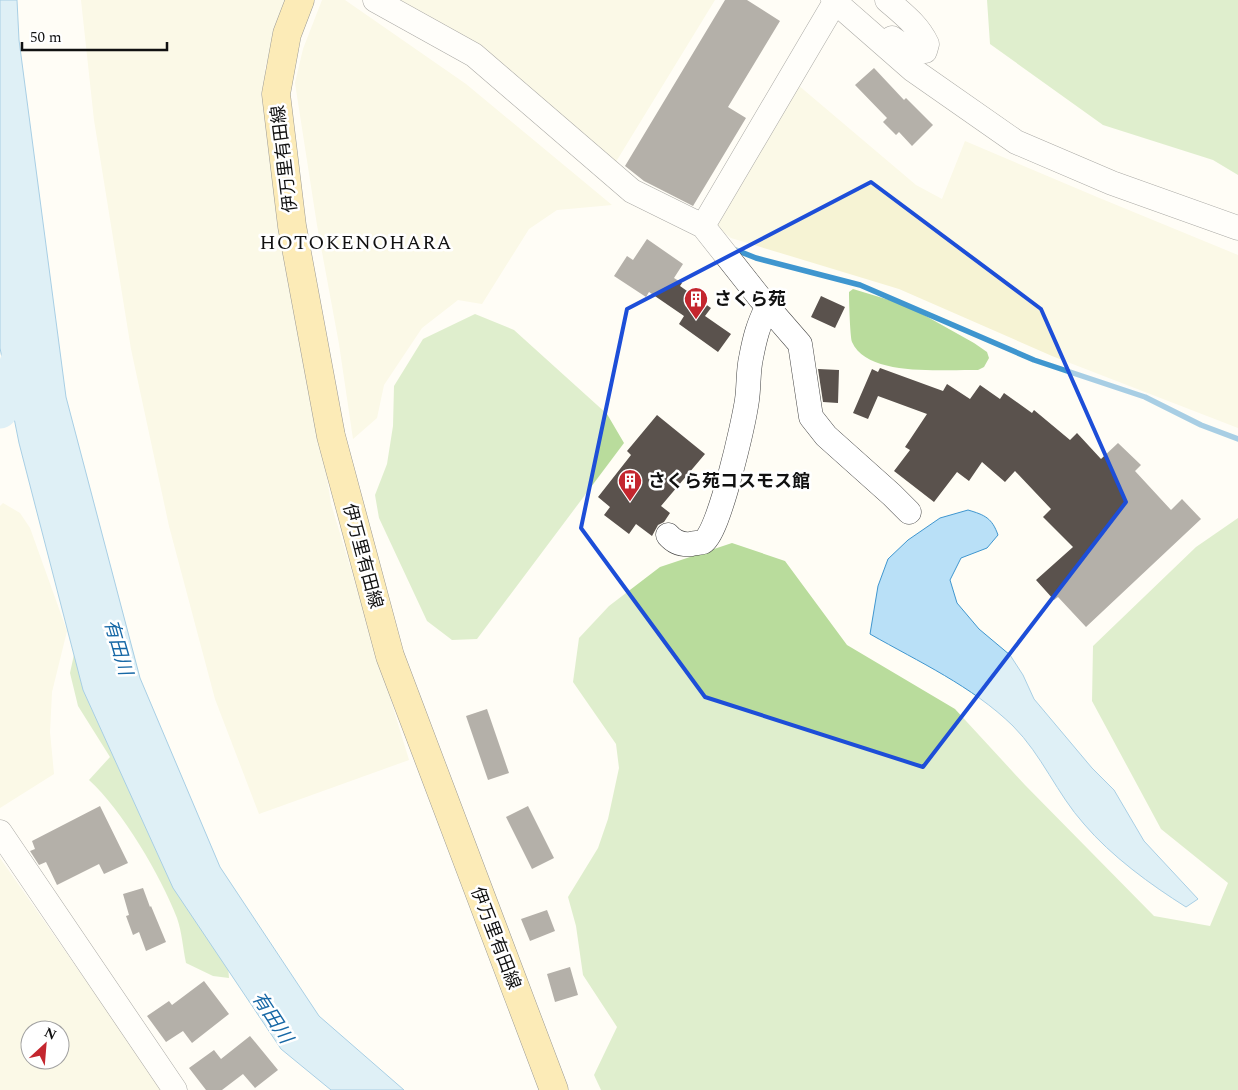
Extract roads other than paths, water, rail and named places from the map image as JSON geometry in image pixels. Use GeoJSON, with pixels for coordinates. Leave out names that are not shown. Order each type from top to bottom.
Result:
{"type":"FeatureCollection","features":[{"type":"Feature","properties":{"kind":"main road","name":"伊万里有田線"},"geometry":{"type":"LineString","coordinates":[[300,0],[287,34],[276,94],[292,226],[331,436],[390,656],[554,1090]]}},
{"type":"Feature","properties":{"kind":"street"},"geometry":{"type":"LineString","coordinates":[[375,0],[474,55],[632,191],[703,226],[800,344],[811,417],[826,436],[892,495],[908,512]]}},
{"type":"Feature","properties":{"kind":"street"},"geometry":{"type":"LineString","coordinates":[[858,22],[870,18],[876,21],[904,48],[912,52],[925,51],[927,44],[921,31],[887,0]]}},
{"type":"Feature","properties":{"kind":"street"},"geometry":{"type":"LineString","coordinates":[[703,226],[834,1],[913,70],[1016,142],[1112,183],[1238,228]]}},
{"type":"Feature","properties":{"kind":"street"},"geometry":{"type":"LineString","coordinates":[[668,535],[672,540],[685,545],[703,542],[708,537],[715,523],[729,478],[747,401],[750,361],[756,330],[768,307]]}},
{"type":"Feature","properties":{"kind":"street"},"geometry":{"type":"LineString","coordinates":[[0,832],[175,1090]]}},
{"type":"Feature","properties":{"kind":"water","name":"有田川"},"geometry":{"type":"Polygon","coordinates":[[[0,0],[17,0],[19,40],[66,397],[140,678],[220,867],[319,1016],[404,1090],[331,1090],[281,1049],[173,888],[83,690],[19,443],[0,348],[0,0]]]}},
{"type":"Feature","properties":{"kind":"water"},"geometry":{"type":"Polygon","coordinates":[[[968,510],[987,518],[998,535],[987,548],[961,558],[950,580],[957,603],[979,629],[1010,655],[1023,675],[1034,699],[1092,768],[1114,790],[1144,841],[1198,899],[1186,907],[1132,869],[1095,836],[1074,812],[1033,749],[1013,726],[997,712],[963,687],[870,634],[878,586],[888,559],[908,540],[940,518],[968,510]]]}},
{"type":"Feature","properties":{"kind":"waterway"},"geometry":{"type":"LineString","coordinates":[[731,248],[756,258],[860,285],[1034,360],[1145,397],[1201,425],[1238,439]]}},
{"type":"Feature","properties":{"kind":"waterway"},"geometry":{"type":"LineString","coordinates":[[0,411],[24,344]]}},
{"type":"Feature","properties":{"kind":"place","name":"さくら苑"},"geometry":{"type":"Point","coordinates":[696,320]}},
{"type":"Feature","properties":{"kind":"place","name":"さくら苑コスモス館"},"geometry":{"type":"Point","coordinates":[630,502]}},
{"type":"Feature","properties":{"kind":"district","name":"HOTOKENOHARA"},"geometry":{"type":"Point","coordinates":[356,242]}}]}
